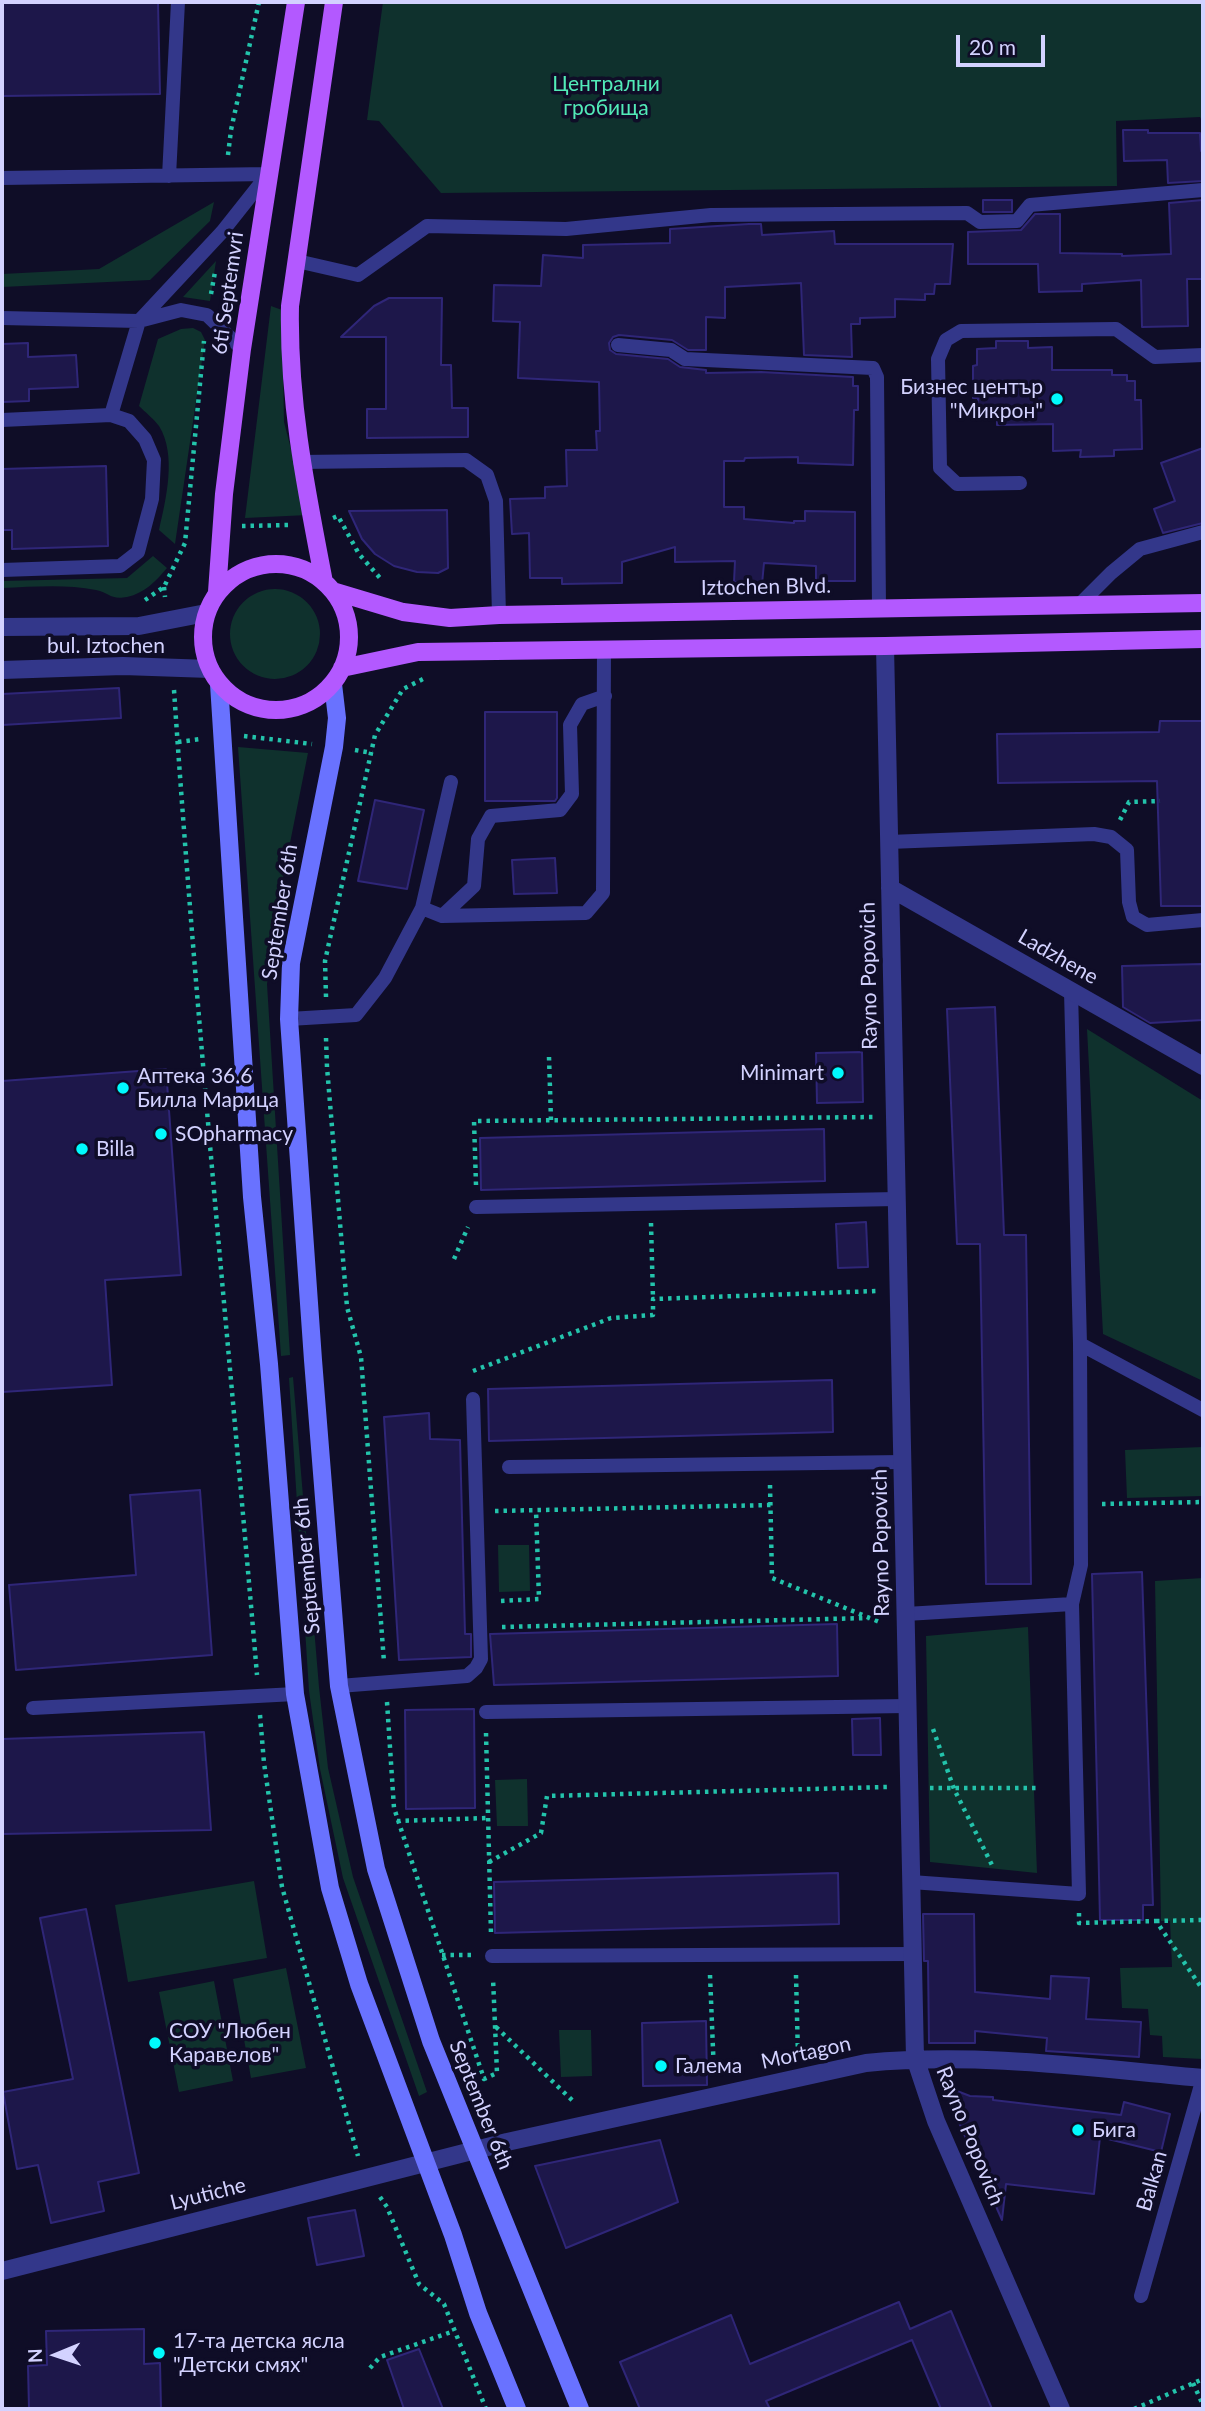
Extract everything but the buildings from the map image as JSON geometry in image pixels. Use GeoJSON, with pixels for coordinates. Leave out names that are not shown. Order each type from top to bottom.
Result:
{"type":"FeatureCollection","features":[{"type":"Feature","properties":{"kind":"main road","name":"6ti Septemvri"},"geometry":{"type":"LineString","coordinates":[[217,592],[224,494],[242,349],[296,2]]}},
{"type":"Feature","properties":{"kind":"main road"},"geometry":{"type":"LineString","coordinates":[[214,677],[239,701],[263,710],[289,710],[313,701],[337,676],[348,649],[349,629],[344,609],[328,587],[300,462],[289,355],[290,306],[334,2]]}},
{"type":"Feature","properties":{"kind":"main road","name":"6ti Septemvri"},"geometry":{"type":"LineString","coordinates":[[214,677],[202,642],[206,613],[217,592],[235,576],[256,566],[280,564],[304,569],[328,587]]}},
{"type":"Feature","properties":{"kind":"main road","name":"Iztochen Blvd."},"geometry":{"type":"LineString","coordinates":[[328,587],[403,612],[450,618],[1082,603],[1203,603]]}},
{"type":"Feature","properties":{"kind":"main road"},"geometry":{"type":"LineString","coordinates":[[337,676],[418,652],[1203,639]]}},
{"type":"Feature","properties":{"kind":"main road","name":"September 6th"},"geometry":{"type":"LineString","coordinates":[[337,676],[334,747],[291,963],[289,1019],[339,1686],[376,1868],[431,2041],[580,2409]]}},
{"type":"Feature","properties":{"kind":"main road","name":"September 6th"},"geometry":{"type":"LineString","coordinates":[[214,677],[221,737],[252,1197],[300,1732],[330,1888],[359,1984],[453,2235],[478,2313],[517,2409]]}},
{"type":"Feature","properties":{"kind":"street","name":"bul. Iztochen"},"geometry":{"type":"LineString","coordinates":[[2,628],[139,626],[206,613]]}},
{"type":"Feature","properties":{"kind":"street","name":"Rayno Popovich"},"geometry":{"type":"LineString","coordinates":[[885,646],[915,2058],[936,2121],[1061,2409]]}},
{"type":"Feature","properties":{"kind":"street","name":"bul. Iztochen"},"geometry":{"type":"LineString","coordinates":[[2,670],[123,666],[214,677]]}},
{"type":"Feature","properties":{"kind":"street","name":"Ladzhene"},"geometry":{"type":"LineString","coordinates":[[890,888],[1203,1066]]}},
{"type":"Feature","properties":{"kind":"street","name":"Mortagon"},"geometry":{"type":"LineString","coordinates":[[425,2164],[866,2063],[915,2058],[972,2058],[1203,2078]]}},
{"type":"Feature","properties":{"kind":"street","name":"Lyutiche"},"geometry":{"type":"LineString","coordinates":[[2,2271],[425,2164]]}},
{"type":"Feature","properties":{"kind":"lane"},"geometry":{"type":"LineString","coordinates":[[169,176],[178,2]]}},
{"type":"Feature","properties":{"kind":"lane"},"geometry":{"type":"LineString","coordinates":[[2,178],[268,174]]}},
{"type":"Feature","properties":{"kind":"lane"},"geometry":{"type":"LineString","coordinates":[[111,415],[139,321],[222,232],[268,174]]}},
{"type":"Feature","properties":{"kind":"lane"},"geometry":{"type":"LineString","coordinates":[[297,261],[358,275],[427,226],[566,229],[724,215],[967,214],[980,222],[1017,221],[1030,205],[1203,190]]}},
{"type":"Feature","properties":{"kind":"lane"},"geometry":{"type":"LineString","coordinates":[[2,318],[139,321],[181,310],[207,314],[242,349]]}},
{"type":"Feature","properties":{"kind":"lane"},"geometry":{"type":"LineString","coordinates":[[1020,483],[957,484],[940,468],[938,359],[946,340],[961,331],[1116,329],[1155,357],[1203,355]]}},
{"type":"Feature","properties":{"kind":"lane"},"geometry":{"type":"LineString","coordinates":[[618,345],[671,350],[685,359],[873,368],[877,377],[879,608]]}},
{"type":"Feature","properties":{"kind":"lane"},"geometry":{"type":"LineString","coordinates":[[2,420],[111,415],[129,421],[145,439],[154,460],[152,499],[138,552],[120,566],[2,570]]}},
{"type":"Feature","properties":{"kind":"lane"},"geometry":{"type":"LineString","coordinates":[[300,462],[466,460],[487,475],[496,501],[499,615]]}},
{"type":"Feature","properties":{"kind":"lane"},"geometry":{"type":"LineString","coordinates":[[1082,603],[1111,573],[1140,549],[1203,532]]}},
{"type":"Feature","properties":{"kind":"lane"},"geometry":{"type":"LineString","coordinates":[[422,908],[442,916],[586,913],[603,893],[604,648]]}},
{"type":"Feature","properties":{"kind":"lane"},"geometry":{"type":"LineString","coordinates":[[442,916],[474,886],[478,839],[491,816],[560,810],[572,794],[570,725],[582,704],[605,696]]}},
{"type":"Feature","properties":{"kind":"lane"},"geometry":{"type":"LineString","coordinates":[[289,1019],[356,1014],[385,978],[422,908],[451,782]]}},
{"type":"Feature","properties":{"kind":"lane"},"geometry":{"type":"LineString","coordinates":[[889,842],[1094,834],[1111,837],[1127,850],[1129,902],[1133,916],[1147,925],[1203,920]]}},
{"type":"Feature","properties":{"kind":"lane"},"geometry":{"type":"LineString","coordinates":[[911,1882],[1079,1894],[1072,1604],[1081,1565],[1080,1343],[1071,991]]}},
{"type":"Feature","properties":{"kind":"lane"},"geometry":{"type":"LineString","coordinates":[[477,1208],[897,1199]]}},
{"type":"Feature","properties":{"kind":"lane"},"geometry":{"type":"LineString","coordinates":[[1080,1343],[1203,1410]]}},
{"type":"Feature","properties":{"kind":"lane"},"geometry":{"type":"LineString","coordinates":[[339,1686],[467,1676],[481,1659],[473,1399]]}},
{"type":"Feature","properties":{"kind":"lane"},"geometry":{"type":"LineString","coordinates":[[509,1467],[902,1462]]}},
{"type":"Feature","properties":{"kind":"lane"},"geometry":{"type":"LineString","coordinates":[[906,1614],[1072,1604]]}},
{"type":"Feature","properties":{"kind":"lane"},"geometry":{"type":"LineString","coordinates":[[33,1708],[295,1694]]}},
{"type":"Feature","properties":{"kind":"lane"},"geometry":{"type":"LineString","coordinates":[[486,1712],[907,1706]]}},
{"type":"Feature","properties":{"kind":"lane"},"geometry":{"type":"LineString","coordinates":[[492,1956],[912,1954]]}},
{"type":"Feature","properties":{"kind":"lane","name":"Balkan"},"geometry":{"type":"LineString","coordinates":[[1141,2296],[1203,2078]]}},
{"type":"Feature","properties":{"kind":"path"},"geometry":{"type":"LineString","coordinates":[[227,175],[231,131],[259,2]]}},
{"type":"Feature","properties":{"kind":"path"},"geometry":{"type":"LineString","coordinates":[[143,602],[164,587],[185,542],[207,314],[222,232]]}},
{"type":"Feature","properties":{"kind":"path"},"geometry":{"type":"LineString","coordinates":[[437,672],[403,689],[375,735],[325,961],[327,1067],[347,1307],[361,1357],[393,1796],[397,1821],[484,2079],[497,2073],[486,1712]]}},
{"type":"Feature","properties":{"kind":"path"},"geometry":{"type":"LineString","coordinates":[[177,742],[236,735],[372,753]]}},
{"type":"Feature","properties":{"kind":"path"},"geometry":{"type":"LineString","coordinates":[[1138,802],[1160,802]]}},
{"type":"Feature","properties":{"kind":"path"},"geometry":{"type":"LineString","coordinates":[[549,1057],[551,1120]]}},
{"type":"Feature","properties":{"kind":"path"},"geometry":{"type":"LineString","coordinates":[[454,1259],[477,1208],[474,1121],[895,1117]]}},
{"type":"Feature","properties":{"kind":"path"},"geometry":{"type":"LineString","coordinates":[[473,1371],[611,1318],[653,1315],[651,1204]]}},
{"type":"Feature","properties":{"kind":"path"},"geometry":{"type":"LineString","coordinates":[[653,1299],[899,1290]]}},
{"type":"Feature","properties":{"kind":"path"},"geometry":{"type":"LineString","coordinates":[[770,1463],[772,1578],[906,1633]]}},
{"type":"Feature","properties":{"kind":"path"},"geometry":{"type":"LineString","coordinates":[[1080,1505],[1203,1502]]}},
{"type":"Feature","properties":{"kind":"path"},"geometry":{"type":"LineString","coordinates":[[477,1511],[771,1504]]}},
{"type":"Feature","properties":{"kind":"path"},"geometry":{"type":"LineString","coordinates":[[479,1602],[539,1599],[536,1510]]}},
{"type":"Feature","properties":{"kind":"path"},"geometry":{"type":"LineString","coordinates":[[480,1628],[869,1618]]}},
{"type":"Feature","properties":{"kind":"path"},"geometry":{"type":"LineString","coordinates":[[933,1727],[954,1789],[1003,1888]]}},
{"type":"Feature","properties":{"kind":"path"},"geometry":{"type":"LineString","coordinates":[[489,1862],[541,1833],[547,1796],[909,1786],[954,1789],[1040,1788]]}},
{"type":"Feature","properties":{"kind":"path"},"geometry":{"type":"LineString","coordinates":[[397,1821],[488,1818]]}},
{"type":"Feature","properties":{"kind":"path"},"geometry":{"type":"LineString","coordinates":[[1079,1894],[1079,1923],[1203,1920]]}},
{"type":"Feature","properties":{"kind":"path"},"geometry":{"type":"LineString","coordinates":[[1156,1921],[1203,1990]]}},
{"type":"Feature","properties":{"kind":"path"},"geometry":{"type":"LineString","coordinates":[[442,1955],[492,1956]]}},
{"type":"Feature","properties":{"kind":"path"},"geometry":{"type":"LineString","coordinates":[[709,1956],[715,2096]]}},
{"type":"Feature","properties":{"kind":"path"},"geometry":{"type":"LineString","coordinates":[[795,1956],[799,2077]]}},
{"type":"Feature","properties":{"kind":"path"},"geometry":{"type":"LineString","coordinates":[[495,2026],[596,2123]]}},
{"type":"Feature","properties":{"kind":"path"},"geometry":{"type":"LineString","coordinates":[[370,2368],[380,2357],[454,2331]]}},
{"type":"Feature","properties":{"kind":"path"},"geometry":{"type":"LineString","coordinates":[[1134,2409],[1203,2379]]}},
{"type":"Feature","properties":{"kind":"path"},"geometry":{"type":"LineString","coordinates":[[1194,2383],[1203,2405]]}},
{"type":"Feature","properties":{"kind":"green space","name":"Централни гробища"},"geometry":{"type":"Polygon","coordinates":[[[383,2],[1203,2],[1203,123],[1200,117],[1116,121],[1117,186],[441,193],[379,121],[367,120],[383,2]]]}},
{"type":"Feature","properties":{"kind":"green space"},"geometry":{"type":"Polygon","coordinates":[[[214,202],[210,221],[150,280],[2,287],[2,274],[99,269],[214,202]]]}},
{"type":"Feature","properties":{"kind":"green space"},"geometry":{"type":"Polygon","coordinates":[[[216,261],[210,301],[183,297],[216,261]]]}},
{"type":"Feature","properties":{"kind":"green space"},"geometry":{"type":"Polygon","coordinates":[[[271,306],[282,310],[284,422],[308,515],[245,518],[271,306]]]}},
{"type":"Feature","properties":{"kind":"green space"},"geometry":{"type":"Polygon","coordinates":[[[193,328],[201,332],[205,340],[175,544],[159,530],[168,477],[168,450],[159,426],[139,406],[158,339],[181,329],[193,328]]]}},
{"type":"Feature","properties":{"kind":"green space"},"geometry":{"type":"Polygon","coordinates":[[[153,556],[167,568],[145,589],[127,597],[117,598],[96,590],[73,587],[2,588],[2,581],[127,578],[153,556]]]}},
{"type":"Feature","properties":{"kind":"green space"},"geometry":{"type":"Polygon","coordinates":[[[275,589],[292,593],[307,602],[316,617],[320,634],[316,651],[307,666],[292,675],[275,679],[258,675],[243,666],[234,651],[230,634],[234,617],[243,602],[258,593],[275,589]]]}},
{"type":"Feature","properties":{"kind":"green space"},"geometry":{"type":"Polygon","coordinates":[[[238,747],[308,753],[279,898],[267,984],[290,1355],[281,1356],[238,747]]]}},
{"type":"Feature","properties":{"kind":"green space"},"geometry":{"type":"Polygon","coordinates":[[[1087,1029],[1203,1101],[1203,1381],[1103,1334],[1087,1029]]]}},
{"type":"Feature","properties":{"kind":"green space"},"geometry":{"type":"Polygon","coordinates":[[[293,1377],[328,1768],[353,1877],[427,2092],[419,2096],[343,1878],[320,1769],[309,1691],[289,1378],[293,1377]]]}},
{"type":"Feature","properties":{"kind":"green space"},"geometry":{"type":"Polygon","coordinates":[[[1203,1447],[1203,1496],[1127,1498],[1125,1450],[1203,1447]]]}},
{"type":"Feature","properties":{"kind":"green space"},"geometry":{"type":"Polygon","coordinates":[[[498,1545],[529,1545],[530,1591],[499,1592],[498,1545]]]}},
{"type":"Feature","properties":{"kind":"green space"},"geometry":{"type":"Polygon","coordinates":[[[1203,1578],[1203,2059],[1163,2057],[1162,2036],[1150,2035],[1148,2009],[1122,2008],[1120,1968],[1172,1967],[1170,1921],[1161,1921],[1155,1581],[1203,1578]]]}},
{"type":"Feature","properties":{"kind":"green space"},"geometry":{"type":"Polygon","coordinates":[[[1028,1627],[1037,1873],[930,1862],[926,1636],[1028,1627]]]}},
{"type":"Feature","properties":{"kind":"green space"},"geometry":{"type":"Polygon","coordinates":[[[527,1779],[528,1826],[497,1826],[495,1780],[527,1779]]]}},
{"type":"Feature","properties":{"kind":"green space"},"geometry":{"type":"Polygon","coordinates":[[[254,1881],[267,1958],[128,1982],[115,1905],[254,1881]]]}},
{"type":"Feature","properties":{"kind":"green space"},"geometry":{"type":"Polygon","coordinates":[[[286,1968],[306,2068],[251,2078],[233,1979],[286,1968]]]}},
{"type":"Feature","properties":{"kind":"green space"},"geometry":{"type":"Polygon","coordinates":[[[214,1981],[233,2081],[179,2092],[159,1992],[214,1981]]]}},
{"type":"Feature","properties":{"kind":"green space"},"geometry":{"type":"Polygon","coordinates":[[[559,2030],[591,2030],[592,2076],[561,2077],[559,2030]]]}},
{"type":"Feature","properties":{"kind":"place","name":"Бизнес център \"Микрон\""},"geometry":{"type":"Point","coordinates":[1057,399]}},
{"type":"Feature","properties":{"kind":"place","name":"Minimart"},"geometry":{"type":"Point","coordinates":[838,1073]}},
{"type":"Feature","properties":{"kind":"place","name":"Аптека 36.6 Билла Марица"},"geometry":{"type":"Point","coordinates":[123,1088]}},
{"type":"Feature","properties":{"kind":"place","name":"SOpharmacy"},"geometry":{"type":"Point","coordinates":[161,1134]}},
{"type":"Feature","properties":{"kind":"place","name":"Billa"},"geometry":{"type":"Point","coordinates":[82,1149]}},
{"type":"Feature","properties":{"kind":"place","name":"СОУ \"Любен Каравелов\""},"geometry":{"type":"Point","coordinates":[155,2043]}},
{"type":"Feature","properties":{"kind":"place","name":"Галема"},"geometry":{"type":"Point","coordinates":[661,2066]}},
{"type":"Feature","properties":{"kind":"place","name":"Бига"},"geometry":{"type":"Point","coordinates":[1078,2130]}},
{"type":"Feature","properties":{"kind":"place","name":"17-та детска ясла \"Детски смях\""},"geometry":{"type":"Point","coordinates":[159,2353]}}]}
